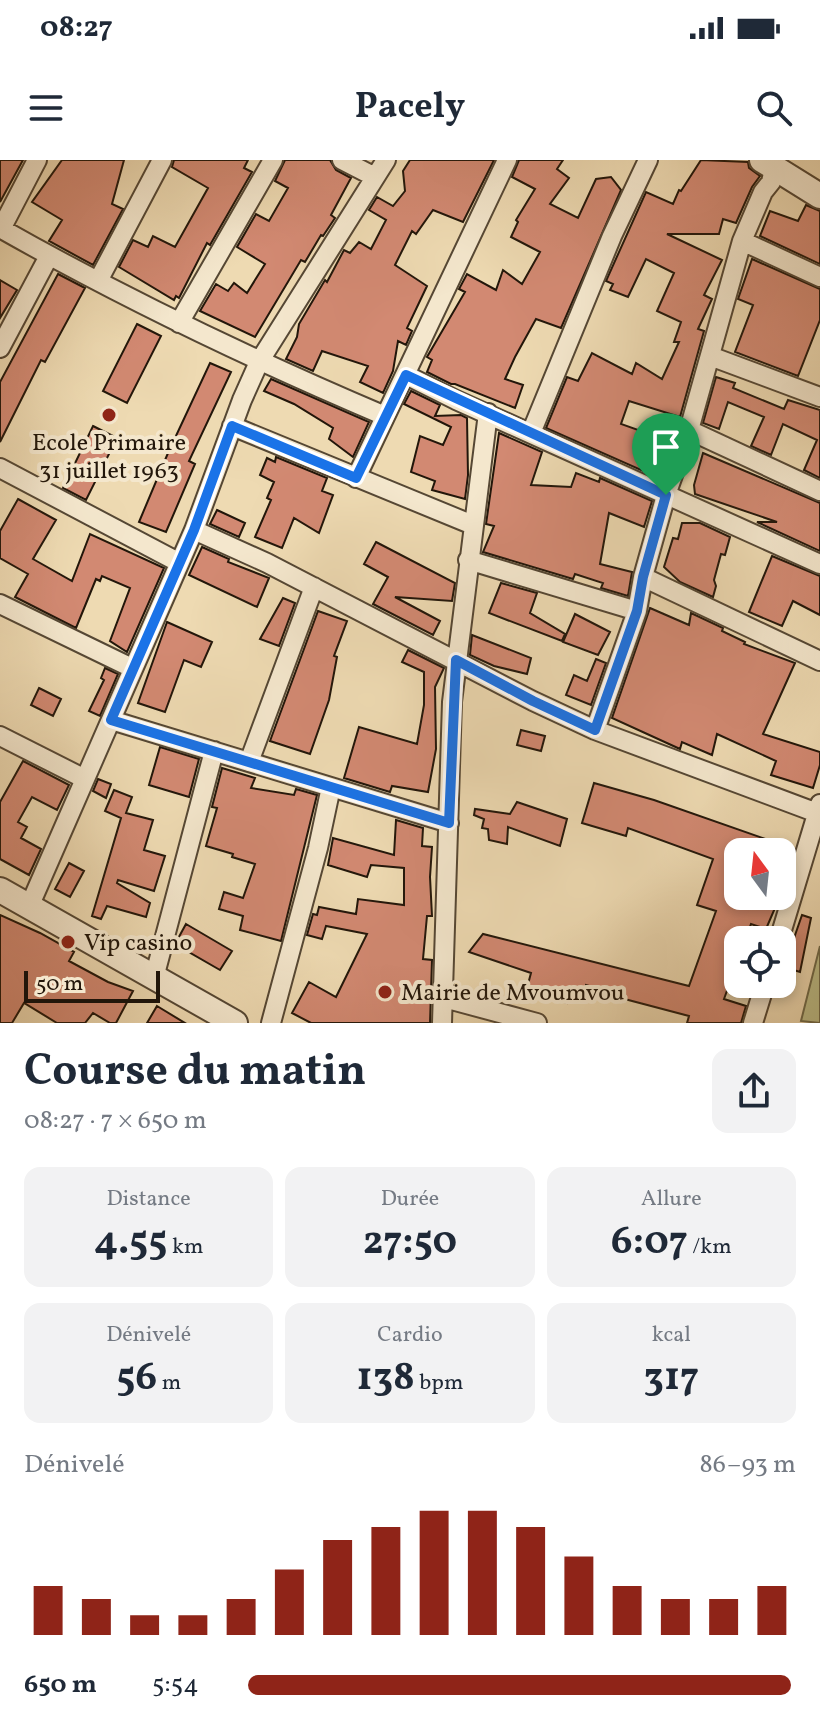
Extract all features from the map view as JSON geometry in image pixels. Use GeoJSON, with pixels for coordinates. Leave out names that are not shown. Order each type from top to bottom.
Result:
{"type":"FeatureCollection","features":[{"type":"Feature","properties":{"kind":"street"},"geometry":{"type":"LineString","coordinates":[[37,160],[1,229],[259,362],[385,416]]}},
{"type":"Feature","properties":{"kind":"street"},"geometry":{"type":"LineString","coordinates":[[98,281],[162,160]]}},
{"type":"Feature","properties":{"kind":"street"},"geometry":{"type":"LineString","coordinates":[[179,323],[273,160]]}},
{"type":"Feature","properties":{"kind":"street"},"geometry":{"type":"LineString","coordinates":[[342,160],[375,177]]}},
{"type":"Feature","properties":{"kind":"street"},"geometry":{"type":"LineString","coordinates":[[29,907],[194,530],[259,362],[386,160]]}},
{"type":"Feature","properties":{"kind":"street"},"geometry":{"type":"LineString","coordinates":[[356,478],[507,160]]}},
{"type":"Feature","properties":{"kind":"street"},"geometry":{"type":"LineString","coordinates":[[531,433],[612,236],[648,160]]}},
{"type":"Feature","properties":{"kind":"street"},"geometry":{"type":"LineString","coordinates":[[767,163],[820,196]]}},
{"type":"Feature","properties":{"kind":"street"},"geometry":{"type":"LineString","coordinates":[[595,730],[637,611],[643,577],[666,495],[689,430],[742,241],[763,192],[771,182],[767,163]]}},
{"type":"Feature","properties":{"kind":"street"},"geometry":{"type":"LineString","coordinates":[[742,241],[820,277]]}},
{"type":"Feature","properties":{"kind":"street"},"geometry":{"type":"LineString","coordinates":[[0,348],[49,256]]}},
{"type":"Feature","properties":{"kind":"street"},"geometry":{"type":"LineString","coordinates":[[710,356],[820,397]]}},
{"type":"Feature","properties":{"kind":"street"},"geometry":{"type":"LineString","coordinates":[[406,375],[820,564]]}},
{"type":"Feature","properties":{"kind":"street"},"geometry":{"type":"LineString","coordinates":[[442,1023],[452,702],[488,413]]}},
{"type":"Feature","properties":{"kind":"street"},"geometry":{"type":"LineString","coordinates":[[232,426],[473,525]]}},
{"type":"Feature","properties":{"kind":"street"},"geometry":{"type":"LineString","coordinates":[[689,430],[820,491]]}},
{"type":"Feature","properties":{"kind":"street"},"geometry":{"type":"LineString","coordinates":[[0,468],[178,562]]}},
{"type":"Feature","properties":{"kind":"street"},"geometry":{"type":"LineString","coordinates":[[194,530],[314,587],[595,730],[819,810],[783,926]]}},
{"type":"Feature","properties":{"kind":"street"},"geometry":{"type":"LineString","coordinates":[[468,560],[637,611]]}},
{"type":"Feature","properties":{"kind":"street"},"geometry":{"type":"LineString","coordinates":[[643,577],[820,661]]}},
{"type":"Feature","properties":{"kind":"street"},"geometry":{"type":"LineString","coordinates":[[249,762],[314,587]]}},
{"type":"Feature","properties":{"kind":"street"},"geometry":{"type":"LineString","coordinates":[[0,604],[132,668]]}},
{"type":"Feature","properties":{"kind":"street"},"geometry":{"type":"LineString","coordinates":[[111,720],[449,823]]}},
{"type":"Feature","properties":{"kind":"street"},"geometry":{"type":"LineString","coordinates":[[0,736],[85,779]]}},
{"type":"Feature","properties":{"kind":"street"},"geometry":{"type":"LineString","coordinates":[[154,978],[214,751]]}},
{"type":"Feature","properties":{"kind":"street"},"geometry":{"type":"LineString","coordinates":[[271,1023],[318,848],[331,787]]}},
{"type":"Feature","properties":{"kind":"street"},"geometry":{"type":"LineString","coordinates":[[2,893],[235,1023]]}},
{"type":"Feature","properties":{"kind":"street"},"geometry":{"type":"LineString","coordinates":[[444,998],[537,1023]]}},
{"type":"Feature","properties":{"kind":"street"},"geometry":{"type":"LineString","coordinates":[[753,1023],[761,998]]}},
{"type":"Feature","properties":{"kind":"green space"},"geometry":{"type":"Polygon","coordinates":[[[820,946],[820,1023],[801,1021],[820,946]]]}},
{"type":"Feature","properties":{"kind":"building"},"geometry":{"type":"Polygon","coordinates":[[[0,160],[23,160],[0,202],[0,160]]]}},
{"type":"Feature","properties":{"kind":"building"},"geometry":{"type":"Polygon","coordinates":[[[62,160],[124,160],[112,204],[123,209],[93,265],[49,241],[62,220],[32,202],[62,160]]]}},
{"type":"Feature","properties":{"kind":"building"},"geometry":{"type":"Polygon","coordinates":[[[174,160],[248,160],[244,168],[252,172],[210,245],[207,243],[179,298],[176,296],[174,300],[119,267],[133,240],[148,247],[153,236],[175,247],[208,188],[172,167],[174,160]]]}},
{"type":"Feature","properties":{"kind":"building"},"geometry":{"type":"Polygon","coordinates":[[[285,160],[330,160],[336,170],[351,178],[331,215],[335,218],[305,262],[301,260],[255,337],[200,311],[216,284],[228,291],[234,283],[247,293],[265,264],[237,247],[256,214],[269,221],[288,188],[275,181],[285,160]]]}},
{"type":"Feature","properties":{"kind":"building"},"geometry":{"type":"Polygon","coordinates":[[[410,160],[494,160],[463,222],[433,210],[416,234],[412,231],[395,265],[427,286],[407,328],[412,331],[406,345],[398,341],[393,371],[383,393],[360,382],[368,366],[322,351],[313,371],[286,359],[297,337],[299,324],[344,250],[350,253],[359,242],[371,249],[386,220],[369,210],[377,197],[393,206],[405,191],[403,171],[410,160]]]}},
{"type":"Feature","properties":{"kind":"building"},"geometry":{"type":"Polygon","coordinates":[[[519,160],[563,160],[557,169],[569,178],[550,204],[578,218],[596,179],[611,177],[621,190],[561,328],[536,319],[515,357],[505,379],[523,385],[515,408],[427,372],[432,360],[427,357],[465,292],[459,289],[467,274],[496,290],[503,270],[522,284],[540,252],[511,237],[518,222],[516,220],[535,189],[512,177],[519,160]]]}},
{"type":"Feature","properties":{"kind":"building"},"geometry":{"type":"Polygon","coordinates":[[[701,160],[748,162],[749,168],[760,176],[736,223],[723,219],[719,234],[667,234],[722,260],[704,295],[712,299],[698,329],[704,331],[680,417],[629,401],[621,424],[672,442],[659,478],[546,428],[567,377],[578,381],[592,353],[632,374],[636,363],[662,379],[679,342],[674,342],[681,322],[657,311],[674,273],[646,259],[628,297],[610,290],[613,284],[606,281],[646,192],[673,204],[679,190],[701,160]]]}},
{"type":"Feature","properties":{"kind":"building"},"geometry":{"type":"Polygon","coordinates":[[[806,205],[820,211],[820,264],[760,236],[770,211],[798,221],[806,205]]]}},
{"type":"Feature","properties":{"kind":"building"},"geometry":{"type":"Polygon","coordinates":[[[752,259],[820,289],[820,320],[798,376],[735,352],[753,305],[738,299],[752,259]]]}},
{"type":"Feature","properties":{"kind":"building"},"geometry":{"type":"Polygon","coordinates":[[[58,274],[85,288],[45,362],[41,360],[0,442],[0,382],[58,274]]]}},
{"type":"Feature","properties":{"kind":"building"},"geometry":{"type":"Polygon","coordinates":[[[0,280],[17,290],[0,318],[0,280]]]}},
{"type":"Feature","properties":{"kind":"building"},"geometry":{"type":"Polygon","coordinates":[[[137,324],[161,336],[127,403],[103,391],[137,324]]]}},
{"type":"Feature","properties":{"kind":"building"},"geometry":{"type":"Polygon","coordinates":[[[210,363],[231,372],[189,461],[195,464],[166,532],[139,522],[210,363]]]}},
{"type":"Feature","properties":{"kind":"building"},"geometry":{"type":"Polygon","coordinates":[[[716,377],[735,383],[733,388],[784,409],[788,400],[820,410],[820,478],[804,470],[817,440],[783,424],[771,455],[751,446],[764,417],[728,402],[719,429],[703,423],[716,377]]]}},
{"type":"Feature","properties":{"kind":"building"},"geometry":{"type":"Polygon","coordinates":[[[271,379],[369,422],[353,457],[329,439],[333,428],[294,404],[264,391],[271,379]]]}},
{"type":"Feature","properties":{"kind":"building"},"geometry":{"type":"Polygon","coordinates":[[[411,391],[440,405],[435,416],[461,415],[467,418],[468,475],[465,499],[432,490],[435,481],[411,472],[420,436],[443,445],[451,427],[404,404],[411,391]]]}},
{"type":"Feature","properties":{"kind":"building"},"geometry":{"type":"Polygon","coordinates":[[[93,426],[117,438],[86,500],[63,488],[93,426]]]}},
{"type":"Feature","properties":{"kind":"building"},"geometry":{"type":"Polygon","coordinates":[[[499,433],[542,452],[531,485],[571,487],[576,473],[599,482],[600,478],[652,501],[644,527],[609,513],[600,564],[632,572],[628,596],[601,588],[603,583],[575,574],[573,579],[483,552],[494,526],[486,524],[499,433]]]}},
{"type":"Feature","properties":{"kind":"building"},"geometry":{"type":"Polygon","coordinates":[[[703,453],[820,503],[820,551],[757,522],[777,522],[695,494],[694,485],[703,453]]]}},
{"type":"Feature","properties":{"kind":"building"},"geometry":{"type":"Polygon","coordinates":[[[276,457],[327,478],[322,491],[333,495],[319,533],[294,518],[282,548],[255,537],[271,500],[267,498],[274,482],[260,475],[267,458],[275,462],[276,457]]]}},
{"type":"Feature","properties":{"kind":"building"},"geometry":{"type":"Polygon","coordinates":[[[18,499],[56,520],[33,559],[72,581],[90,534],[164,568],[127,652],[110,641],[130,588],[102,576],[100,581],[96,579],[76,628],[15,597],[28,574],[0,558],[0,531],[18,499]]]}},
{"type":"Feature","properties":{"kind":"building"},"geometry":{"type":"Polygon","coordinates":[[[217,510],[245,523],[239,537],[210,524],[217,510]]]}},
{"type":"Feature","properties":{"kind":"building"},"geometry":{"type":"Polygon","coordinates":[[[682,523],[700,523],[730,537],[725,555],[721,554],[713,597],[680,582],[664,567],[673,538],[678,539],[682,523]]]}},
{"type":"Feature","properties":{"kind":"building"},"geometry":{"type":"Polygon","coordinates":[[[376,542],[455,583],[452,601],[395,597],[440,621],[433,635],[373,604],[388,577],[364,564],[376,542]]]}},
{"type":"Feature","properties":{"kind":"building"},"geometry":{"type":"Polygon","coordinates":[[[202,547],[229,559],[228,562],[269,578],[257,607],[189,575],[202,547]]]}},
{"type":"Feature","properties":{"kind":"building"},"geometry":{"type":"Polygon","coordinates":[[[772,556],[820,576],[820,615],[793,601],[782,626],[749,612],[772,556]]]}},
{"type":"Feature","properties":{"kind":"building"},"geometry":{"type":"Polygon","coordinates":[[[501,583],[537,593],[530,613],[565,634],[562,641],[489,613],[501,583]]]}},
{"type":"Feature","properties":{"kind":"building"},"geometry":{"type":"Polygon","coordinates":[[[283,598],[295,603],[279,646],[260,639],[283,598]]]}},
{"type":"Feature","properties":{"kind":"building"},"geometry":{"type":"Polygon","coordinates":[[[650,608],[689,625],[691,613],[723,628],[722,631],[744,644],[795,663],[763,734],[820,752],[820,765],[813,788],[771,775],[776,761],[717,734],[712,755],[682,742],[680,749],[612,718],[650,608]]]}},
{"type":"Feature","properties":{"kind":"building"},"geometry":{"type":"Polygon","coordinates":[[[318,611],[347,621],[334,656],[337,657],[329,700],[310,754],[270,741],[318,611]]]}},
{"type":"Feature","properties":{"kind":"building"},"geometry":{"type":"Polygon","coordinates":[[[575,614],[610,632],[598,655],[563,642],[575,614]]]}},
{"type":"Feature","properties":{"kind":"building"},"geometry":{"type":"Polygon","coordinates":[[[167,622],[212,642],[201,667],[184,660],[165,712],[138,703],[167,622]]]}},
{"type":"Feature","properties":{"kind":"building"},"geometry":{"type":"Polygon","coordinates":[[[472,635],[531,658],[527,674],[494,666],[470,655],[472,635]]]}},
{"type":"Feature","properties":{"kind":"building"},"geometry":{"type":"Polygon","coordinates":[[[408,650],[444,668],[435,687],[436,749],[428,792],[392,786],[390,792],[344,778],[359,727],[417,744],[424,705],[424,672],[402,662],[408,650]]]}},
{"type":"Feature","properties":{"kind":"building"},"geometry":{"type":"Polygon","coordinates":[[[596,659],[606,663],[591,705],[566,695],[574,675],[587,681],[596,659]]]}},
{"type":"Feature","properties":{"kind":"building"},"geometry":{"type":"Polygon","coordinates":[[[105,668],[118,674],[100,716],[89,711],[104,680],[101,678],[105,668]]]}},
{"type":"Feature","properties":{"kind":"building"},"geometry":{"type":"Polygon","coordinates":[[[39,688],[61,699],[53,716],[31,705],[39,688]]]}},
{"type":"Feature","properties":{"kind":"building"},"geometry":{"type":"Polygon","coordinates":[[[521,730],[545,736],[541,751],[517,745],[521,730]]]}},
{"type":"Feature","properties":{"kind":"building"},"geometry":{"type":"Polygon","coordinates":[[[160,747],[199,759],[189,797],[149,785],[160,747]]]}},
{"type":"Feature","properties":{"kind":"building"},"geometry":{"type":"Polygon","coordinates":[[[23,761],[69,785],[57,810],[32,797],[18,822],[27,827],[21,838],[41,849],[29,875],[0,859],[0,802],[23,761]]]}},
{"type":"Feature","properties":{"kind":"building"},"geometry":{"type":"Polygon","coordinates":[[[222,768],[255,778],[251,788],[294,795],[296,789],[317,795],[281,941],[240,930],[243,916],[219,909],[224,892],[243,898],[255,864],[206,846],[217,808],[212,807],[222,768]]]}},
{"type":"Feature","properties":{"kind":"building"},"geometry":{"type":"Polygon","coordinates":[[[98,779],[111,784],[106,798],[93,791],[98,779]]]}},
{"type":"Feature","properties":{"kind":"building"},"geometry":{"type":"Polygon","coordinates":[[[594,783],[654,800],[763,838],[724,838],[724,910],[774,910],[767,926],[724,926],[724,999],[746,1006],[741,1023],[687,1023],[689,1016],[617,997],[618,994],[586,985],[585,998],[575,995],[567,1003],[527,988],[531,973],[469,952],[483,934],[689,986],[716,911],[697,905],[713,859],[628,828],[626,836],[582,823],[594,783]]]}},
{"type":"Feature","properties":{"kind":"building"},"geometry":{"type":"Polygon","coordinates":[[[114,790],[132,797],[126,813],[153,820],[144,850],[165,856],[154,891],[118,880],[117,883],[150,903],[146,917],[107,906],[101,919],[92,916],[121,818],[105,811],[114,790]]]}},
{"type":"Feature","properties":{"kind":"building"},"geometry":{"type":"Polygon","coordinates":[[[517,802],[567,819],[560,846],[508,827],[507,844],[489,840],[488,829],[482,828],[484,819],[474,815],[475,809],[510,814],[517,802]]]}},
{"type":"Feature","properties":{"kind":"building"},"geometry":{"type":"Polygon","coordinates":[[[396,820],[423,828],[422,846],[432,847],[432,916],[427,916],[423,959],[432,960],[430,1023],[311,1023],[292,1013],[309,982],[336,997],[367,934],[326,926],[322,939],[307,935],[313,914],[317,915],[319,907],[356,914],[358,899],[404,905],[404,868],[371,865],[367,877],[328,865],[333,838],[394,855],[396,820]]]}},
{"type":"Feature","properties":{"kind":"building"},"geometry":{"type":"Polygon","coordinates":[[[69,863],[84,871],[70,897],[55,889],[69,863]]]}},
{"type":"Feature","properties":{"kind":"building"},"geometry":{"type":"Polygon","coordinates":[[[0,915],[74,952],[69,961],[108,982],[133,991],[116,1023],[93,1013],[85,1023],[57,1023],[24,1003],[12,1023],[0,1023],[0,915]]]}},
{"type":"Feature","properties":{"kind":"building"},"geometry":{"type":"Polygon","coordinates":[[[802,915],[811,918],[800,972],[796,971],[796,932],[802,915]]]}},
{"type":"Feature","properties":{"kind":"building"},"geometry":{"type":"Polygon","coordinates":[[[186,924],[232,951],[220,970],[175,944],[186,924]]]}},
{"type":"Feature","properties":{"kind":"building"},"geometry":{"type":"Polygon","coordinates":[[[157,1006],[185,1023],[147,1023],[157,1006]]]}},
{"type":"Feature","properties":{"kind":"place","name":"Ecole Primaire 31 juillet 1963"},"geometry":{"type":"Point","coordinates":[109,415]}},
{"type":"Feature","properties":{"kind":"place","name":"Vip casino"},"geometry":{"type":"Point","coordinates":[68,942]}},
{"type":"Feature","properties":{"kind":"place","name":"Mairie de Mvoumvou"},"geometry":{"type":"Point","coordinates":[385,992]}},
{"type":"Feature","properties":{"kind":"route"},"geometry":{"type":"LineString","coordinates":[[406,375],[666,495],[643,577],[637,611],[595,730],[456,660],[449,823],[111,720],[194,530],[232,426],[356,478],[406,375]]}}]}
